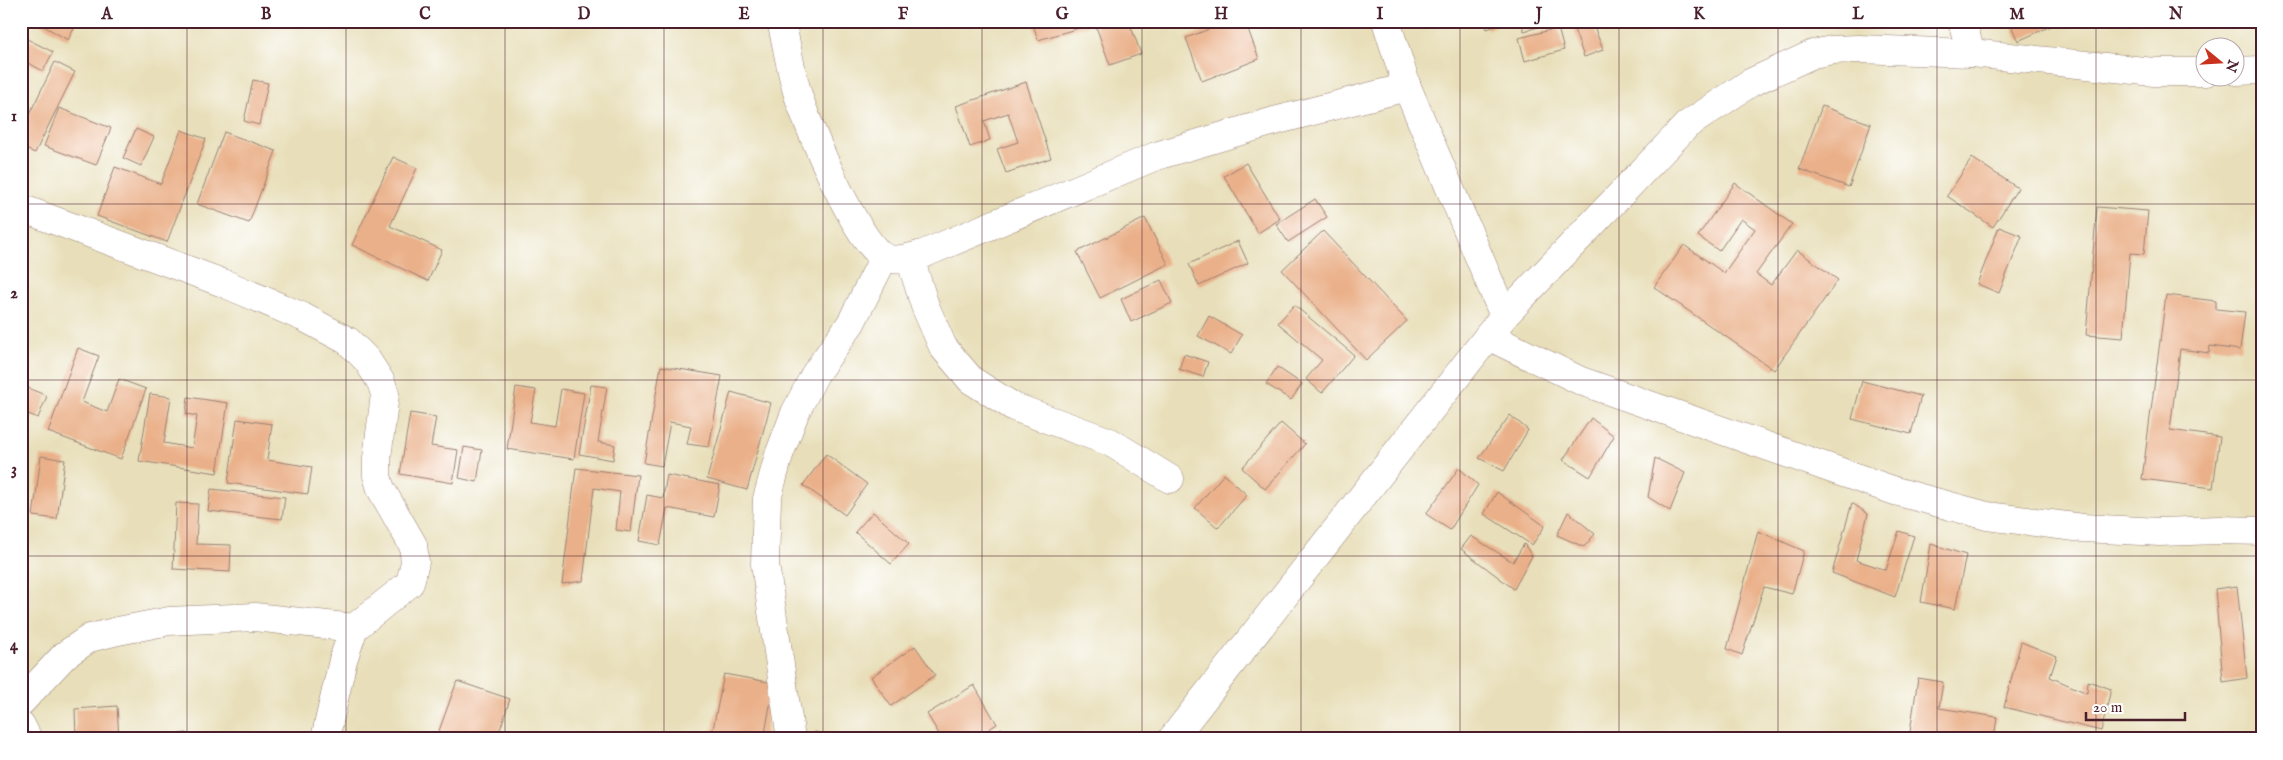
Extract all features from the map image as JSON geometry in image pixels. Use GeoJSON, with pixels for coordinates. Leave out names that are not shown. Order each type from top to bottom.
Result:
{"type":"FeatureCollection","features":[{"type":"Feature","properties":{"kind":"street"},"geometry":{"type":"LineString","coordinates":[[782,21],[798,96],[823,157],[856,222],[873,248],[897,257],[923,254],[1156,156],[1278,120],[1407,87]]}},
{"type":"Feature","properties":{"kind":"street"},"geometry":{"type":"LineString","coordinates":[[1386,21],[1407,87],[1496,326],[1581,381],[1895,491],[1987,516],[2083,528],[2160,532],[2262,531]]}},
{"type":"Feature","properties":{"kind":"street"},"geometry":{"type":"LineString","coordinates":[[1962,21],[1971,53]]}},
{"type":"Feature","properties":{"kind":"street"},"geometry":{"type":"LineString","coordinates":[[1172,739],[1496,326],[1687,125],[1750,83],[1813,54],[1832,50],[1971,53],[2154,72],[2196,72]]}},
{"type":"Feature","properties":{"kind":"street"},"geometry":{"type":"LineString","coordinates":[[2246,71],[2262,70]]}},
{"type":"Feature","properties":{"kind":"street"},"geometry":{"type":"LineString","coordinates":[[21,208],[223,283],[302,317],[348,341],[367,360],[385,394],[377,458],[377,476],[381,489],[413,546],[415,562],[410,583],[354,628],[343,660],[325,739]]}},
{"type":"Feature","properties":{"kind":"street"},"geometry":{"type":"LineString","coordinates":[[897,257],[925,306],[943,348],[971,380],[1014,407],[1110,442],[1170,479]]}},
{"type":"Feature","properties":{"kind":"street"},"geometry":{"type":"LineString","coordinates":[[791,739],[765,564],[768,499],[779,455],[796,413],[815,374],[897,257]]}},
{"type":"Feature","properties":{"kind":"street"},"geometry":{"type":"LineString","coordinates":[[21,702],[65,655],[90,638],[118,631],[169,621],[255,617],[354,628]]}},
{"type":"Feature","properties":{"kind":"street"},"geometry":{"type":"LineString","coordinates":[[21,725],[28,739]]}},
{"type":"Feature","properties":{"kind":"building"},"geometry":{"type":"Polygon","coordinates":[[[35,21],[78,21],[68,40],[35,21]]]}},
{"type":"Feature","properties":{"kind":"building"},"geometry":{"type":"Polygon","coordinates":[[[1032,21],[1092,21],[1093,24],[1038,40],[1032,21]]]}},
{"type":"Feature","properties":{"kind":"building"},"geometry":{"type":"Polygon","coordinates":[[[1094,21],[1129,21],[1141,54],[1110,65],[1094,21]]]}},
{"type":"Feature","properties":{"kind":"building"},"geometry":{"type":"Polygon","coordinates":[[[1230,21],[1245,21],[1259,59],[1202,81],[1186,38],[1230,21]]]}},
{"type":"Feature","properties":{"kind":"building"},"geometry":{"type":"Polygon","coordinates":[[[1484,21],[1498,21],[1499,25],[1487,29],[1484,21]]]}},
{"type":"Feature","properties":{"kind":"building"},"geometry":{"type":"Polygon","coordinates":[[[1521,21],[1557,21],[1558,22],[1524,31],[1521,21]]]}},
{"type":"Feature","properties":{"kind":"building"},"geometry":{"type":"Polygon","coordinates":[[[1571,21],[1592,21],[1603,50],[1584,57],[1571,21]]]}},
{"type":"Feature","properties":{"kind":"building"},"geometry":{"type":"Polygon","coordinates":[[[2009,21],[2062,21],[2018,41],[2009,21]]]}},
{"type":"Feature","properties":{"kind":"building"},"geometry":{"type":"Polygon","coordinates":[[[1558,28],[1564,50],[1525,61],[1519,38],[1558,28]]]}},
{"type":"Feature","properties":{"kind":"building"},"geometry":{"type":"Polygon","coordinates":[[[21,36],[53,52],[43,71],[21,59],[21,36]]]}},
{"type":"Feature","properties":{"kind":"building"},"geometry":{"type":"Polygon","coordinates":[[[55,62],[75,72],[35,153],[21,147],[21,116],[27,119],[55,62]]]}},
{"type":"Feature","properties":{"kind":"building"},"geometry":{"type":"Polygon","coordinates":[[[253,80],[268,83],[259,125],[244,121],[253,80]]]}},
{"type":"Feature","properties":{"kind":"building"},"geometry":{"type":"Polygon","coordinates":[[[1026,82],[1051,158],[1006,173],[997,149],[1018,142],[1008,113],[984,121],[990,140],[970,147],[956,106],[1026,82]]]}},
{"type":"Feature","properties":{"kind":"building"},"geometry":{"type":"Polygon","coordinates":[[[1822,106],[1871,124],[1849,187],[1799,169],[1822,106]]]}},
{"type":"Feature","properties":{"kind":"building"},"geometry":{"type":"Polygon","coordinates":[[[59,108],[111,128],[96,165],[44,146],[59,108]]]}},
{"type":"Feature","properties":{"kind":"building"},"geometry":{"type":"Polygon","coordinates":[[[136,129],[154,137],[141,166],[123,158],[136,129]]]}},
{"type":"Feature","properties":{"kind":"building"},"geometry":{"type":"Polygon","coordinates":[[[181,130],[206,139],[167,242],[97,216],[115,167],[161,184],[181,130]]]}},
{"type":"Feature","properties":{"kind":"building"},"geometry":{"type":"Polygon","coordinates":[[[224,132],[276,151],[249,223],[197,204],[224,132]]]}},
{"type":"Feature","properties":{"kind":"building"},"geometry":{"type":"Polygon","coordinates":[[[393,157],[417,168],[390,226],[442,250],[428,281],[352,245],[393,157]]]}},
{"type":"Feature","properties":{"kind":"building"},"geometry":{"type":"Polygon","coordinates":[[[1972,158],[2018,188],[1993,227],[1947,196],[1972,158]]]}},
{"type":"Feature","properties":{"kind":"building"},"geometry":{"type":"Polygon","coordinates":[[[1246,163],[1280,219],[1258,233],[1224,176],[1246,163]]]}},
{"type":"Feature","properties":{"kind":"building"},"geometry":{"type":"Polygon","coordinates":[[[1735,183],[1792,224],[1756,274],[1771,285],[1797,250],[1838,280],[1774,370],[1654,287],[1684,245],[1724,273],[1755,229],[1741,219],[1719,251],[1698,236],[1735,183]]]}},
{"type":"Feature","properties":{"kind":"building"},"geometry":{"type":"Polygon","coordinates":[[[1315,199],[1327,217],[1288,242],[1276,224],[1315,199]]]}},
{"type":"Feature","properties":{"kind":"building"},"geometry":{"type":"Polygon","coordinates":[[[2097,207],[2148,211],[2144,254],[2130,253],[2123,338],[2086,335],[2097,207]]]}},
{"type":"Feature","properties":{"kind":"building"},"geometry":{"type":"Polygon","coordinates":[[[1145,218],[1168,264],[1100,298],[1077,252],[1145,218]]]}},
{"type":"Feature","properties":{"kind":"building"},"geometry":{"type":"Polygon","coordinates":[[[1999,227],[2022,236],[1999,293],[1977,284],[1999,227]]]}},
{"type":"Feature","properties":{"kind":"building"},"geometry":{"type":"Polygon","coordinates":[[[1323,231],[1407,321],[1366,360],[1282,270],[1323,231]]]}},
{"type":"Feature","properties":{"kind":"building"},"geometry":{"type":"Polygon","coordinates":[[[1238,241],[1248,263],[1199,286],[1189,264],[1238,241]]]}},
{"type":"Feature","properties":{"kind":"building"},"geometry":{"type":"Polygon","coordinates":[[[1161,280],[1172,303],[1131,322],[1121,299],[1161,280]]]}},
{"type":"Feature","properties":{"kind":"building"},"geometry":{"type":"Polygon","coordinates":[[[2166,295],[2216,301],[2216,309],[2245,312],[2240,350],[2210,346],[2209,353],[2180,349],[2170,430],[2220,437],[2213,488],[2142,479],[2166,295]]]}},
{"type":"Feature","properties":{"kind":"building"},"geometry":{"type":"Polygon","coordinates":[[[1294,305],[1354,355],[1322,393],[1306,379],[1322,360],[1278,323],[1294,305]]]}},
{"type":"Feature","properties":{"kind":"building"},"geometry":{"type":"Polygon","coordinates":[[[1209,316],[1242,335],[1231,354],[1198,336],[1209,316]]]}},
{"type":"Feature","properties":{"kind":"building"},"geometry":{"type":"Polygon","coordinates":[[[78,348],[99,356],[82,402],[107,412],[119,379],[146,389],[121,459],[48,432],[78,348]]]}},
{"type":"Feature","properties":{"kind":"building"},"geometry":{"type":"Polygon","coordinates":[[[1184,354],[1208,362],[1203,377],[1179,369],[1184,354]]]}},
{"type":"Feature","properties":{"kind":"building"},"geometry":{"type":"Polygon","coordinates":[[[661,366],[722,376],[709,447],[687,444],[691,426],[670,422],[662,466],[644,463],[661,366]]]}},
{"type":"Feature","properties":{"kind":"building"},"geometry":{"type":"Polygon","coordinates":[[[1277,367],[1302,384],[1291,400],[1266,384],[1277,367]]]}},
{"type":"Feature","properties":{"kind":"building"},"geometry":{"type":"Polygon","coordinates":[[[1862,381],[1921,396],[1911,434],[1852,419],[1862,381]]]}},
{"type":"Feature","properties":{"kind":"building"},"geometry":{"type":"Polygon","coordinates":[[[21,385],[47,396],[38,418],[21,411],[21,385]]]}},
{"type":"Feature","properties":{"kind":"building"},"geometry":{"type":"Polygon","coordinates":[[[591,385],[607,387],[598,442],[615,445],[613,460],[579,454],[591,385]]]}},
{"type":"Feature","properties":{"kind":"building"},"geometry":{"type":"Polygon","coordinates":[[[516,387],[536,390],[530,422],[555,426],[561,389],[584,393],[574,459],[507,449],[516,387]]]}},
{"type":"Feature","properties":{"kind":"building"},"geometry":{"type":"Polygon","coordinates":[[[731,392],[771,403],[747,490],[707,479],[731,392]]]}},
{"type":"Feature","properties":{"kind":"building"},"geometry":{"type":"Polygon","coordinates":[[[150,394],[171,397],[164,443],[192,448],[197,416],[186,414],[188,397],[228,403],[217,473],[139,461],[150,394]]]}},
{"type":"Feature","properties":{"kind":"building"},"geometry":{"type":"Polygon","coordinates":[[[410,413],[436,417],[431,446],[458,450],[453,483],[400,474],[410,413]]]}},
{"type":"Feature","properties":{"kind":"building"},"geometry":{"type":"Polygon","coordinates":[[[1510,415],[1528,430],[1504,471],[1479,458],[1510,415]]]}},
{"type":"Feature","properties":{"kind":"building"},"geometry":{"type":"Polygon","coordinates":[[[1591,418],[1614,436],[1590,477],[1563,460],[1591,418]]]}},
{"type":"Feature","properties":{"kind":"building"},"geometry":{"type":"Polygon","coordinates":[[[237,419],[272,424],[267,460],[312,467],[308,494],[228,483],[237,419]]]}},
{"type":"Feature","properties":{"kind":"building"},"geometry":{"type":"Polygon","coordinates":[[[1281,423],[1305,444],[1265,489],[1242,468],[1281,423]]]}},
{"type":"Feature","properties":{"kind":"building"},"geometry":{"type":"Polygon","coordinates":[[[464,447],[482,450],[477,482],[459,478],[464,447]]]}},
{"type":"Feature","properties":{"kind":"building"},"geometry":{"type":"Polygon","coordinates":[[[826,454],[867,484],[845,515],[803,485],[826,454]]]}},
{"type":"Feature","properties":{"kind":"building"},"geometry":{"type":"Polygon","coordinates":[[[41,456],[65,460],[57,519],[33,516],[41,456]]]}},
{"type":"Feature","properties":{"kind":"building"},"geometry":{"type":"Polygon","coordinates":[[[1655,458],[1685,473],[1670,511],[1648,497],[1655,458]]]}},
{"type":"Feature","properties":{"kind":"building"},"geometry":{"type":"Polygon","coordinates":[[[576,468],[638,475],[631,532],[616,530],[620,492],[594,488],[583,581],[562,584],[576,468]]]}},
{"type":"Feature","properties":{"kind":"building"},"geometry":{"type":"Polygon","coordinates":[[[1459,468],[1478,485],[1450,530],[1426,514],[1459,468]]]}},
{"type":"Feature","properties":{"kind":"building"},"geometry":{"type":"Polygon","coordinates":[[[1224,474],[1247,495],[1218,528],[1195,508],[1224,474]]]}},
{"type":"Feature","properties":{"kind":"building"},"geometry":{"type":"Polygon","coordinates":[[[667,475],[720,485],[714,517],[667,508],[660,545],[639,541],[647,495],[663,498],[667,475]]]}},
{"type":"Feature","properties":{"kind":"building"},"geometry":{"type":"Polygon","coordinates":[[[211,489],[285,497],[282,519],[208,511],[211,489]]]}},
{"type":"Feature","properties":{"kind":"building"},"geometry":{"type":"Polygon","coordinates":[[[1497,492],[1545,526],[1532,545],[1484,514],[1497,492]]]}},
{"type":"Feature","properties":{"kind":"building"},"geometry":{"type":"Polygon","coordinates":[[[176,503],[198,504],[196,544],[231,545],[230,572],[173,569],[176,503]]]}},
{"type":"Feature","properties":{"kind":"building"},"geometry":{"type":"Polygon","coordinates":[[[1852,503],[1868,514],[1856,560],[1886,570],[1899,531],[1914,536],[1895,597],[1832,573],[1852,503]]]}},
{"type":"Feature","properties":{"kind":"building"},"geometry":{"type":"Polygon","coordinates":[[[873,512],[909,544],[891,564],[855,532],[873,512]]]}},
{"type":"Feature","properties":{"kind":"building"},"geometry":{"type":"Polygon","coordinates":[[[1568,512],[1595,534],[1584,547],[1557,535],[1568,512]]]}},
{"type":"Feature","properties":{"kind":"building"},"geometry":{"type":"Polygon","coordinates":[[[1758,531],[1804,551],[1792,594],[1764,587],[1742,655],[1727,649],[1758,531]]]}},
{"type":"Feature","properties":{"kind":"building"},"geometry":{"type":"Polygon","coordinates":[[[1471,536],[1513,562],[1524,544],[1532,556],[1514,589],[1461,549],[1471,536]]]}},
{"type":"Feature","properties":{"kind":"building"},"geometry":{"type":"Polygon","coordinates":[[[1931,544],[1966,555],[1955,609],[1921,602],[1931,544]]]}},
{"type":"Feature","properties":{"kind":"building"},"geometry":{"type":"Polygon","coordinates":[[[2237,586],[2247,678],[2223,682],[2215,589],[2237,586]]]}},
{"type":"Feature","properties":{"kind":"building"},"geometry":{"type":"Polygon","coordinates":[[[2021,642],[2057,656],[2050,677],[2087,693],[2088,681],[2111,689],[2101,731],[2004,707],[2021,642]]]}},
{"type":"Feature","properties":{"kind":"building"},"geometry":{"type":"Polygon","coordinates":[[[915,646],[935,675],[891,706],[871,677],[915,646]]]}},
{"type":"Feature","properties":{"kind":"building"},"geometry":{"type":"Polygon","coordinates":[[[724,674],[774,683],[764,739],[711,739],[724,674]]]}},
{"type":"Feature","properties":{"kind":"building"},"geometry":{"type":"Polygon","coordinates":[[[1918,678],[1943,682],[1939,708],[1997,717],[1994,739],[1909,739],[1918,678]]]}},
{"type":"Feature","properties":{"kind":"building"},"geometry":{"type":"Polygon","coordinates":[[[457,681],[510,699],[497,739],[436,739],[457,681]]]}},
{"type":"Feature","properties":{"kind":"building"},"geometry":{"type":"Polygon","coordinates":[[[974,685],[997,724],[974,739],[942,739],[927,714],[974,685]]]}},
{"type":"Feature","properties":{"kind":"building"},"geometry":{"type":"Polygon","coordinates":[[[117,706],[119,739],[76,739],[75,709],[117,706]]]}},
{"type":"Feature","properties":{"kind":"building"},"geometry":{"type":"Polygon","coordinates":[[[1001,728],[1009,739],[988,739],[1001,728]]]}},
{"type":"Feature","properties":{"kind":"building"},"geometry":{"type":"Polygon","coordinates":[[[815,732],[834,738],[834,739],[812,739],[815,732]]]}},
{"type":"Feature","properties":{"kind":"building"},"geometry":{"type":"Polygon","coordinates":[[[187,733],[187,739],[147,739],[147,737],[187,733]]]}}]}
